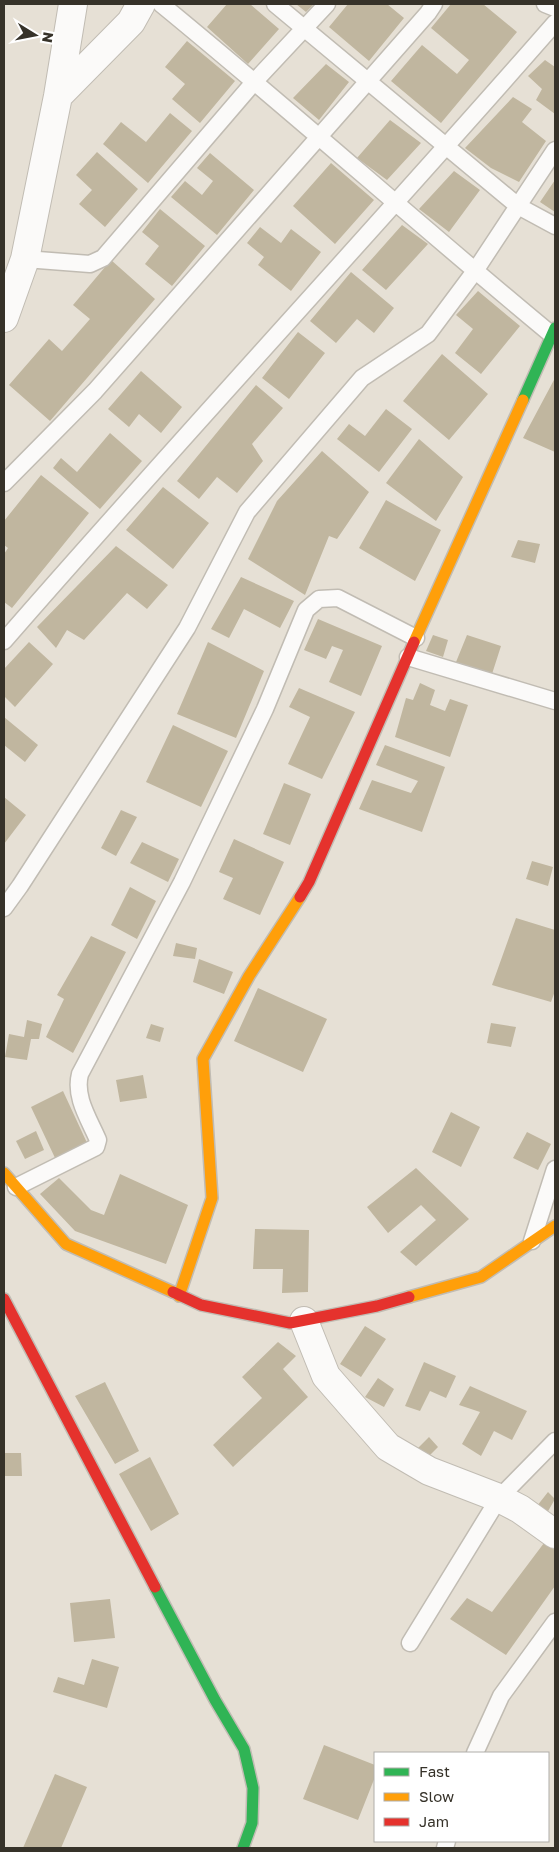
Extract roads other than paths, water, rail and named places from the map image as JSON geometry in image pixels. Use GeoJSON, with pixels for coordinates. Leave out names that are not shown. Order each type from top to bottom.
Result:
{"type":"FeatureCollection","features":[{"type":"Feature","properties":{"kind":"street"},"geometry":{"type":"LineString","coordinates":[[4,318],[24,259],[58,96],[72,4]]}},
{"type":"Feature","properties":{"kind":"street"},"geometry":{"type":"LineString","coordinates":[[58,96],[131,22],[141,4]]}},
{"type":"Feature","properties":{"kind":"street"},"geometry":{"type":"LineString","coordinates":[[179,1296],[212,1198],[203,1060],[248,976],[309,882],[416,638],[554,332]]}},
{"type":"Feature","properties":{"kind":"street"},"geometry":{"type":"LineString","coordinates":[[4,1173],[66,1244],[200,1305],[290,1323],[304,1322],[376,1306],[481,1277],[555,1226]]}},
{"type":"Feature","properties":{"kind":"street"},"geometry":{"type":"LineString","coordinates":[[4,1299],[215,1700],[244,1749],[253,1788],[252,1823],[243,1848]]}},
{"type":"Feature","properties":{"kind":"street"},"geometry":{"type":"LineString","coordinates":[[304,1322],[326,1376],[388,1447],[428,1471],[499,1498],[520,1509],[555,1534]]}},
{"type":"Feature","properties":{"kind":"lane"},"geometry":{"type":"LineString","coordinates":[[161,4],[255,81],[475,271],[554,332]]}},
{"type":"Feature","properties":{"kind":"lane"},"geometry":{"type":"LineString","coordinates":[[275,4],[518,206],[555,226]]}},
{"type":"Feature","properties":{"kind":"lane"},"geometry":{"type":"LineString","coordinates":[[24,259],[90,264],[103,258],[255,81],[328,4]]}},
{"type":"Feature","properties":{"kind":"lane"},"geometry":{"type":"LineString","coordinates":[[4,483],[95,391],[434,4]]}},
{"type":"Feature","properties":{"kind":"lane"},"geometry":{"type":"LineString","coordinates":[[545,4],[555,8]]}},
{"type":"Feature","properties":{"kind":"lane"},"geometry":{"type":"LineString","coordinates":[[4,642],[130,497],[446,147],[555,23]]}},
{"type":"Feature","properties":{"kind":"lane"},"geometry":{"type":"LineString","coordinates":[[4,908],[187,628],[247,512],[362,378],[428,334],[475,271],[555,150]]}},
{"type":"Feature","properties":{"kind":"lane"},"geometry":{"type":"LineString","coordinates":[[16,1187],[96,1147],[98,1140],[78,1096],[77,1084],[80,1074],[182,882],[265,710],[306,610],[319,599],[338,598],[416,638]]}},
{"type":"Feature","properties":{"kind":"lane"},"geometry":{"type":"LineString","coordinates":[[408,657],[555,701]]}},
{"type":"Feature","properties":{"kind":"lane"},"geometry":{"type":"LineString","coordinates":[[531,1243],[555,1169]]}},
{"type":"Feature","properties":{"kind":"lane"},"geometry":{"type":"LineString","coordinates":[[410,1643],[499,1498],[555,1441]]}},
{"type":"Feature","properties":{"kind":"lane"},"geometry":{"type":"LineString","coordinates":[[475,1752],[501,1696],[555,1622]]}}]}
